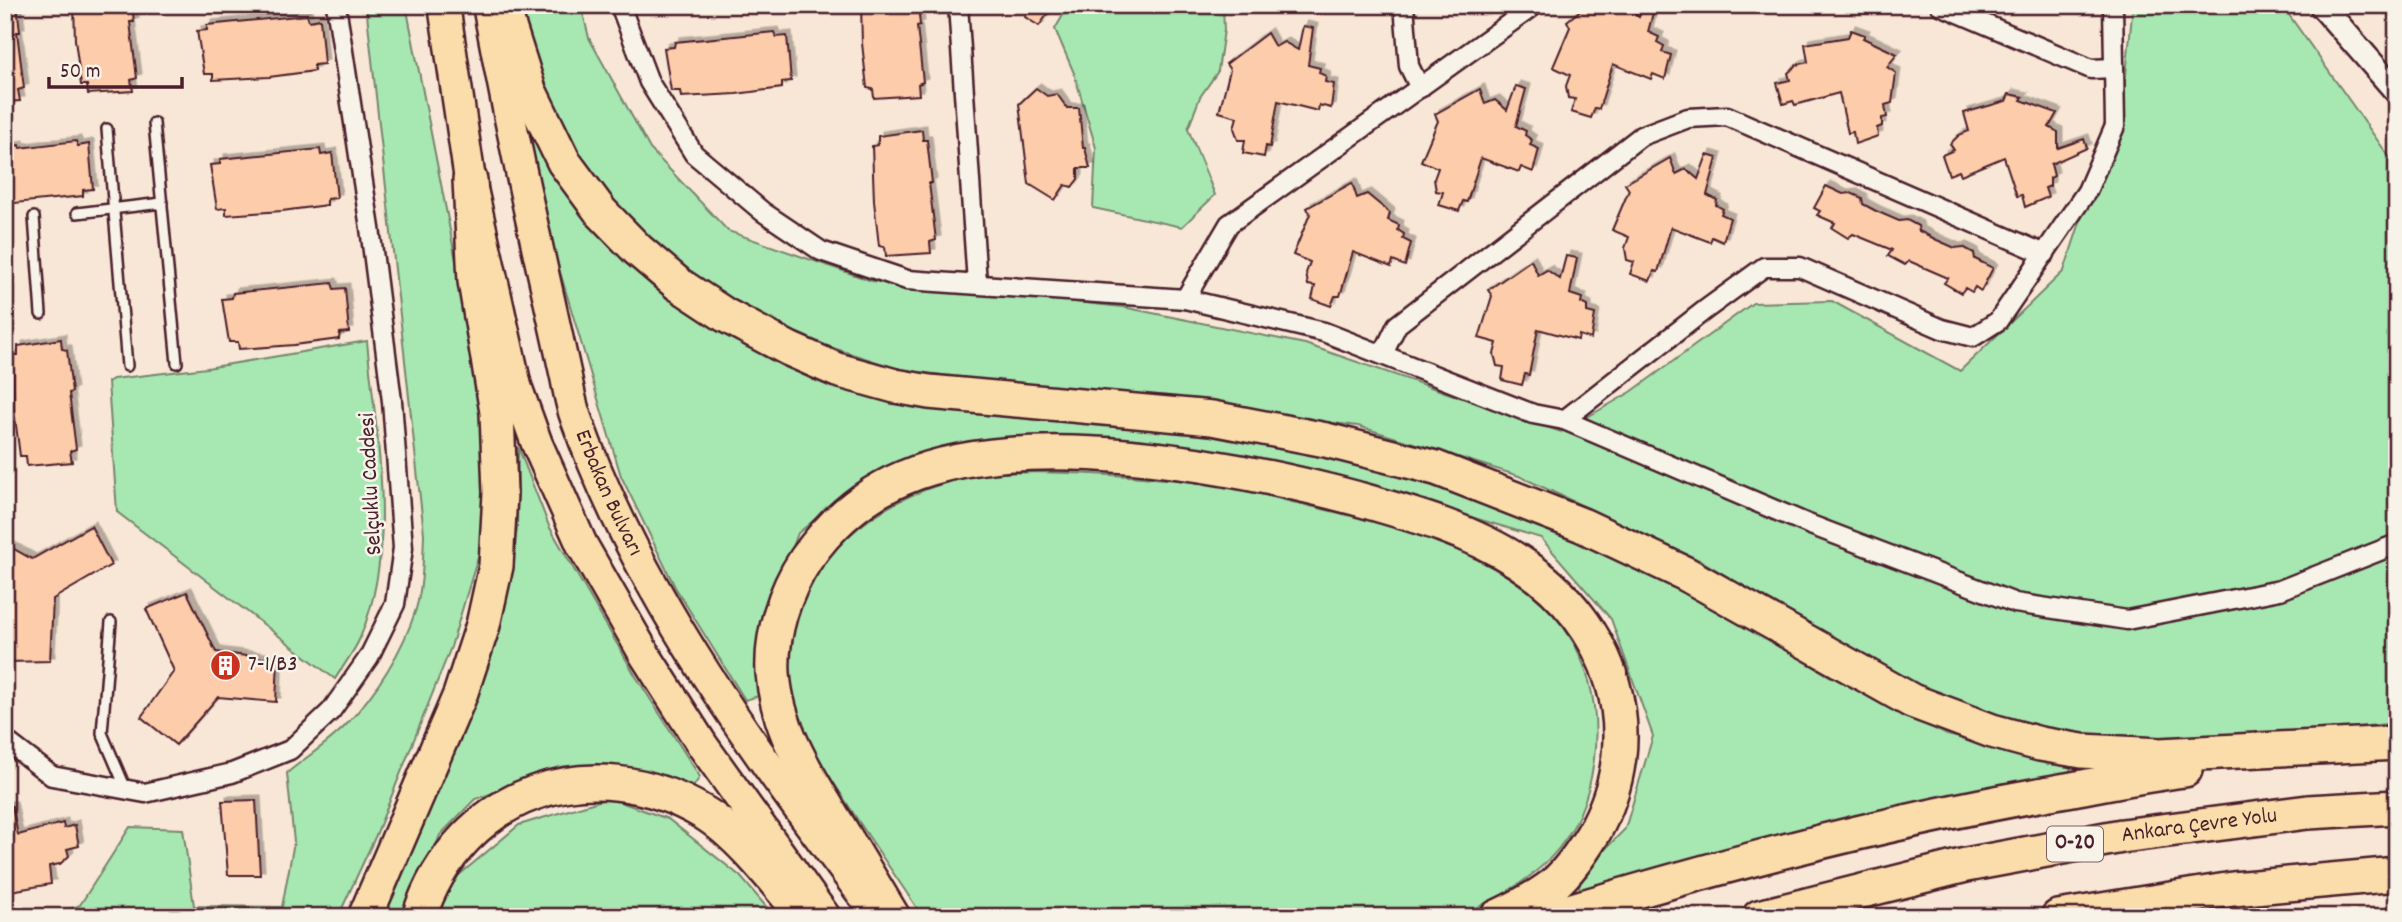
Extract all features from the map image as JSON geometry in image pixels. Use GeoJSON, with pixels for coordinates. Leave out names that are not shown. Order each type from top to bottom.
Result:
{"type":"FeatureCollection","features":[{"type":"Feature","properties":{"kind":"highway"},"geometry":{"type":"LineString","coordinates":[[365,917],[460,695],[483,625],[496,566],[500,493],[497,412],[475,281],[470,180],[427,5]]}},
{"type":"Feature","properties":{"kind":"highway","name":"Erbakan Bulvarı"},"geometry":{"type":"LineString","coordinates":[[444,5],[470,180],[516,386],[537,444],[597,575],[674,703],[825,917]]}},
{"type":"Feature","properties":{"kind":"highway","name":"Erbakan Bulvarı"},"geometry":{"type":"LineString","coordinates":[[488,5],[513,136],[575,416],[594,465],[645,569],[698,661],[807,820],[880,917]]}},
{"type":"Feature","properties":{"kind":"highway"},"geometry":{"type":"LineString","coordinates":[[502,5],[529,90],[564,162],[601,212],[638,250],[678,284],[725,315],[814,361],[895,386],[929,392],[1212,418],[1326,440],[1436,468],[1537,507],[1686,574],[1912,701],[1992,731],[2040,744],[2082,751],[2160,755],[2397,743]]}},
{"type":"Feature","properties":{"kind":"highway"},"geometry":{"type":"LineString","coordinates":[[893,917],[787,734],[776,695],[773,672],[774,650],[782,609],[790,587],[816,546],[834,525],[864,498],[903,478],[955,463],[1011,454],[1056,453],[1103,454],[1251,475],[1310,487],[1408,513],[1489,545],[1539,576],[1563,597],[1596,640],[1609,669],[1620,723],[1616,774],[1601,821],[1572,864],[1555,883],[1532,899],[1497,917]]}},
{"type":"Feature","properties":{"kind":"highway"},"geometry":{"type":"LineString","coordinates":[[1549,917],[1750,859],[1966,808],[2179,771],[2397,752]]}},
{"type":"Feature","properties":{"kind":"highway"},"geometry":{"type":"LineString","coordinates":[[419,917],[426,896],[445,860],[499,811],[533,792],[572,783],[596,781],[642,786],[686,803],[707,815],[754,859],[805,917]]}},
{"type":"Feature","properties":{"kind":"highway","name":"Ankara Çevre Yolu"},"geometry":{"type":"LineString","coordinates":[[1759,917],[1966,865],[2122,836],[2308,812],[2397,807]]}},
{"type":"Feature","properties":{"kind":"highway"},"geometry":{"type":"LineString","coordinates":[[2059,917],[2233,889],[2397,874]]}},
{"type":"Feature","properties":{"kind":"street","name":"Selçuklu Caddesi"},"geometry":{"type":"LineString","coordinates":[[5,740],[52,776],[145,793],[232,773],[290,750],[331,711],[369,657],[396,604],[403,548],[392,401],[370,228],[336,5]]}},
{"type":"Feature","properties":{"kind":"street"},"geometry":{"type":"LineString","coordinates":[[621,5],[649,82],[694,154],[763,212],[821,251],[908,279],[1185,299],[1324,332],[1533,414],[1564,420],[1808,524],[2015,603],[2127,620],[2280,590],[2397,544]]}},
{"type":"Feature","properties":{"kind":"street"},"geometry":{"type":"LineString","coordinates":[[958,5],[977,283]]}},
{"type":"Feature","properties":{"kind":"street"},"geometry":{"type":"LineString","coordinates":[[1404,5],[1409,66],[1420,88]]}},
{"type":"Feature","properties":{"kind":"street"},"geometry":{"type":"LineString","coordinates":[[1185,299],[1228,224],[1535,5]]}},
{"type":"Feature","properties":{"kind":"street"},"geometry":{"type":"LineString","coordinates":[[1940,5],[2091,69],[2114,68]]}},
{"type":"Feature","properties":{"kind":"street"},"geometry":{"type":"LineString","coordinates":[[1564,420],[1764,267],[1800,267],[1942,328],[1973,337],[1998,321],[2087,191],[2115,126],[2113,5]]}},
{"type":"Feature","properties":{"kind":"street"},"geometry":{"type":"LineString","coordinates":[[2321,5],[2397,92]]}},
{"type":"Feature","properties":{"kind":"street"},"geometry":{"type":"LineString","coordinates":[[1382,354],[1396,325],[1641,136],[1688,118],[1727,116],[2045,254]]}},
{"type":"Feature","properties":{"kind":"lane"},"geometry":{"type":"LineString","coordinates":[[154,123],[177,363]]}},
{"type":"Feature","properties":{"kind":"lane"},"geometry":{"type":"LineString","coordinates":[[107,129],[127,366]]}},
{"type":"Feature","properties":{"kind":"lane"},"geometry":{"type":"LineString","coordinates":[[77,213],[162,203]]}},
{"type":"Feature","properties":{"kind":"lane"},"geometry":{"type":"LineString","coordinates":[[34,217],[41,314]]}},
{"type":"Feature","properties":{"kind":"lane"},"geometry":{"type":"LineString","coordinates":[[111,622],[102,733],[126,789]]}},
{"type":"Feature","properties":{"kind":"green space"},"geometry":{"type":"Polygon","coordinates":[[[366,5],[406,5],[484,404],[490,499],[480,550],[451,647],[376,835],[338,917],[52,917],[80,905],[130,827],[183,829],[194,906],[282,907],[294,842],[287,773],[339,732],[357,713],[396,656],[416,609],[424,534],[366,5]]]}},
{"type":"Feature","properties":{"kind":"green space"},"geometry":{"type":"Polygon","coordinates":[[[510,5],[581,5],[589,38],[650,149],[728,231],[872,281],[1123,307],[1305,344],[1561,432],[1631,392],[1753,303],[1832,301],[1960,371],[2064,271],[2125,85],[2133,5],[2282,5],[2397,168],[2397,723],[2216,741],[2041,731],[1889,674],[1703,562],[1519,476],[1358,426],[902,370],[780,331],[697,283],[591,191],[554,123],[510,5]]]}},
{"type":"Feature","properties":{"kind":"green space"},"geometry":{"type":"Polygon","coordinates":[[[1069,5],[1223,5],[1224,30],[1218,71],[1200,97],[1188,129],[1215,195],[1182,227],[1093,208],[1096,148],[1074,73],[1055,29],[1069,5]]]}},
{"type":"Feature","properties":{"kind":"green space"},"geometry":{"type":"Polygon","coordinates":[[[534,140],[563,184],[684,306],[813,380],[1037,412],[1242,434],[1535,514],[1709,603],[1828,675],[1947,735],[2072,764],[2067,780],[1581,897],[1578,877],[1625,829],[1653,736],[1611,619],[1541,538],[1328,474],[1050,437],[858,485],[798,533],[768,615],[765,694],[745,700],[675,587],[621,476],[522,145],[534,140]]]}},
{"type":"Feature","properties":{"kind":"green space"},"geometry":{"type":"Polygon","coordinates":[[[367,341],[382,491],[379,566],[372,603],[360,638],[335,679],[117,512],[108,382],[113,379],[207,368],[367,341]]]}},
{"type":"Feature","properties":{"kind":"green space"},"geometry":{"type":"Polygon","coordinates":[[[518,447],[549,526],[635,675],[700,777],[691,790],[567,768],[475,799],[440,835],[408,917],[379,917],[462,729],[498,637],[517,530],[518,447]]]}},
{"type":"Feature","properties":{"kind":"green space"},"geometry":{"type":"Polygon","coordinates":[[[993,473],[1104,474],[1247,490],[1359,518],[1430,540],[1497,570],[1526,589],[1551,612],[1575,645],[1589,681],[1593,700],[1594,759],[1579,816],[1566,839],[1550,859],[1530,876],[1483,905],[1456,917],[923,917],[831,779],[798,720],[787,674],[794,626],[810,586],[827,560],[848,537],[871,518],[926,489],[956,480],[993,473]]]}},
{"type":"Feature","properties":{"kind":"green space"},"geometry":{"type":"Polygon","coordinates":[[[609,798],[668,819],[740,876],[775,917],[438,917],[447,885],[519,825],[609,798]]]}},
{"type":"Feature","properties":{"kind":"building"},"geometry":{"type":"Polygon","coordinates":[[[5,5],[17,5],[20,32],[17,32],[24,88],[18,90],[20,101],[5,102],[5,5]]]}},
{"type":"Feature","properties":{"kind":"building"},"geometry":{"type":"Polygon","coordinates":[[[74,5],[132,5],[134,22],[130,22],[137,78],[131,80],[133,91],[88,94],[87,85],[81,85],[74,5]]]}},
{"type":"Feature","properties":{"kind":"building"},"geometry":{"type":"Polygon","coordinates":[[[861,5],[918,5],[920,25],[917,26],[923,82],[918,84],[919,95],[874,98],[873,89],[867,88],[861,5]]]}},
{"type":"Feature","properties":{"kind":"building"},"geometry":{"type":"Polygon","coordinates":[[[1028,5],[1054,5],[1039,26],[1025,17],[1028,5]]]}},
{"type":"Feature","properties":{"kind":"building"},"geometry":{"type":"Polygon","coordinates":[[[1587,5],[1615,5],[1617,11],[1627,6],[1639,17],[1644,5],[1655,5],[1648,32],[1659,37],[1657,42],[1664,46],[1662,52],[1671,55],[1665,79],[1653,74],[1651,79],[1613,64],[1599,109],[1595,108],[1591,118],[1571,112],[1575,99],[1568,98],[1566,86],[1570,75],[1553,67],[1570,27],[1567,21],[1587,5]]]}},
{"type":"Feature","properties":{"kind":"building"},"geometry":{"type":"Polygon","coordinates":[[[307,15],[309,21],[320,19],[324,64],[314,65],[314,71],[213,80],[213,74],[204,74],[197,31],[207,30],[207,25],[307,15]]]}},
{"type":"Feature","properties":{"kind":"building"},"geometry":{"type":"Polygon","coordinates":[[[1303,26],[1313,28],[1308,65],[1320,68],[1319,73],[1326,76],[1325,82],[1334,84],[1331,108],[1319,105],[1318,111],[1278,101],[1270,147],[1266,146],[1264,157],[1243,153],[1245,140],[1238,140],[1234,128],[1237,117],[1219,112],[1230,70],[1226,64],[1267,33],[1275,47],[1284,42],[1298,50],[1303,26]]]}},
{"type":"Feature","properties":{"kind":"building"},"geometry":{"type":"Polygon","coordinates":[[[1851,30],[1897,54],[1887,67],[1896,73],[1892,103],[1885,105],[1887,117],[1882,118],[1882,126],[1877,128],[1878,136],[1855,144],[1853,132],[1848,133],[1839,93],[1795,105],[1793,101],[1783,104],[1777,83],[1790,80],[1788,73],[1797,65],[1808,62],[1805,44],[1848,37],[1851,30]]]}},
{"type":"Feature","properties":{"kind":"building"},"geometry":{"type":"Polygon","coordinates":[[[774,32],[776,37],[787,36],[791,81],[782,82],[782,88],[681,97],[680,91],[671,91],[664,48],[674,47],[675,42],[774,32]]]}},
{"type":"Feature","properties":{"kind":"building"},"geometry":{"type":"Polygon","coordinates":[[[1516,86],[1526,89],[1516,126],[1526,131],[1525,135],[1532,140],[1530,145],[1539,149],[1533,172],[1521,167],[1519,172],[1481,158],[1467,202],[1463,201],[1459,211],[1439,205],[1443,192],[1436,191],[1434,179],[1438,168],[1421,161],[1438,121],[1435,114],[1480,89],[1485,104],[1495,100],[1507,110],[1516,86]]]}},
{"type":"Feature","properties":{"kind":"building"},"geometry":{"type":"Polygon","coordinates":[[[1036,88],[1047,96],[1057,94],[1067,108],[1079,108],[1083,148],[1090,168],[1078,168],[1078,179],[1072,187],[1065,185],[1055,200],[1029,184],[1019,104],[1036,88]]]}},
{"type":"Feature","properties":{"kind":"building"},"geometry":{"type":"Polygon","coordinates":[[[2009,94],[2023,97],[2021,100],[2057,113],[2049,127],[2058,132],[2058,148],[2084,139],[2087,148],[2051,164],[2054,176],[2050,178],[2050,186],[2045,188],[2048,197],[2025,207],[2022,195],[2017,196],[2004,157],[1961,175],[1959,171],[1949,175],[1942,155],[1954,150],[1950,144],[1959,135],[1969,131],[1964,113],[2006,101],[2009,94]]]}},
{"type":"Feature","properties":{"kind":"building"},"geometry":{"type":"Polygon","coordinates":[[[922,130],[923,140],[927,140],[936,240],[930,242],[931,253],[886,256],[885,247],[879,246],[872,146],[878,145],[878,136],[922,130]]]}},
{"type":"Feature","properties":{"kind":"building"},"geometry":{"type":"Polygon","coordinates":[[[76,141],[78,146],[89,144],[93,189],[83,190],[83,196],[5,204],[5,147],[19,145],[20,148],[76,141]]]}},
{"type":"Feature","properties":{"kind":"building"},"geometry":{"type":"Polygon","coordinates":[[[320,149],[321,155],[332,153],[337,198],[327,199],[327,205],[226,215],[226,208],[217,209],[210,165],[220,164],[220,159],[320,149]]]}},
{"type":"Feature","properties":{"kind":"building"},"geometry":{"type":"Polygon","coordinates":[[[1707,155],[1717,158],[1707,195],[1717,200],[1716,205],[1723,209],[1721,214],[1730,218],[1723,242],[1712,237],[1710,242],[1671,227],[1658,272],[1654,271],[1650,281],[1630,274],[1634,262],[1627,260],[1625,248],[1629,237],[1612,230],[1629,190],[1625,184],[1670,158],[1676,174],[1686,169],[1698,179],[1707,155]]]}},
{"type":"Feature","properties":{"kind":"building"},"geometry":{"type":"Polygon","coordinates":[[[1352,183],[1357,198],[1367,194],[1390,213],[1388,220],[1399,225],[1398,230],[1404,234],[1403,239],[1411,243],[1405,266],[1393,261],[1391,267],[1353,252],[1340,296],[1335,296],[1331,306],[1312,299],[1315,286],[1308,285],[1306,273],[1310,262],[1293,255],[1310,214],[1307,208],[1352,183]]]}},
{"type":"Feature","properties":{"kind":"building"},"geometry":{"type":"Polygon","coordinates":[[[1826,186],[1843,194],[1851,193],[1862,198],[1863,204],[1876,211],[1899,221],[1907,220],[1918,226],[1919,231],[1937,240],[1974,253],[1975,259],[1993,268],[1981,291],[1975,287],[1972,292],[1965,288],[1961,293],[1944,283],[1948,278],[1909,261],[1905,265],[1888,256],[1892,250],[1853,234],[1848,238],[1832,228],[1835,223],[1817,215],[1820,211],[1814,208],[1826,186]]]}},
{"type":"Feature","properties":{"kind":"building"},"geometry":{"type":"Polygon","coordinates":[[[1566,256],[1577,258],[1570,294],[1582,298],[1581,303],[1587,306],[1587,312],[1595,314],[1591,339],[1579,335],[1578,340],[1538,329],[1529,375],[1525,374],[1522,385],[1502,380],[1504,367],[1497,366],[1494,354],[1497,343],[1479,338],[1492,296],[1488,290],[1531,260],[1538,275],[1547,270],[1560,279],[1566,256]]]}},
{"type":"Feature","properties":{"kind":"building"},"geometry":{"type":"Polygon","coordinates":[[[332,283],[334,289],[345,288],[349,332],[340,333],[339,339],[239,349],[238,342],[229,342],[222,299],[232,298],[233,293],[332,283]]]}},
{"type":"Feature","properties":{"kind":"building"},"geometry":{"type":"Polygon","coordinates":[[[61,339],[62,349],[67,350],[76,449],[70,451],[72,462],[27,466],[26,456],[20,456],[14,410],[12,355],[18,355],[18,346],[61,339]]]}},
{"type":"Feature","properties":{"kind":"building"},"geometry":{"type":"Polygon","coordinates":[[[91,526],[111,565],[53,599],[50,661],[8,662],[9,605],[5,602],[5,544],[32,559],[91,526]]]}},
{"type":"Feature","properties":{"kind":"building","name":"7-1/B3"},"geometry":{"type":"Polygon","coordinates":[[[187,592],[216,652],[278,660],[276,702],[218,697],[176,745],[141,717],[174,671],[146,609],[187,592]]]}},
{"type":"Feature","properties":{"kind":"building"},"geometry":{"type":"Polygon","coordinates":[[[256,800],[260,875],[228,875],[222,801],[256,800]]]}},
{"type":"Feature","properties":{"kind":"building"},"geometry":{"type":"Polygon","coordinates":[[[5,806],[12,806],[18,835],[63,823],[64,828],[75,825],[79,846],[67,849],[69,856],[60,864],[49,866],[51,884],[5,892],[5,806]]]}},
{"type":"Feature","properties":{"kind":"place","name":"7-1/B3"},"geometry":{"type":"Point","coordinates":[225,665]}}]}
